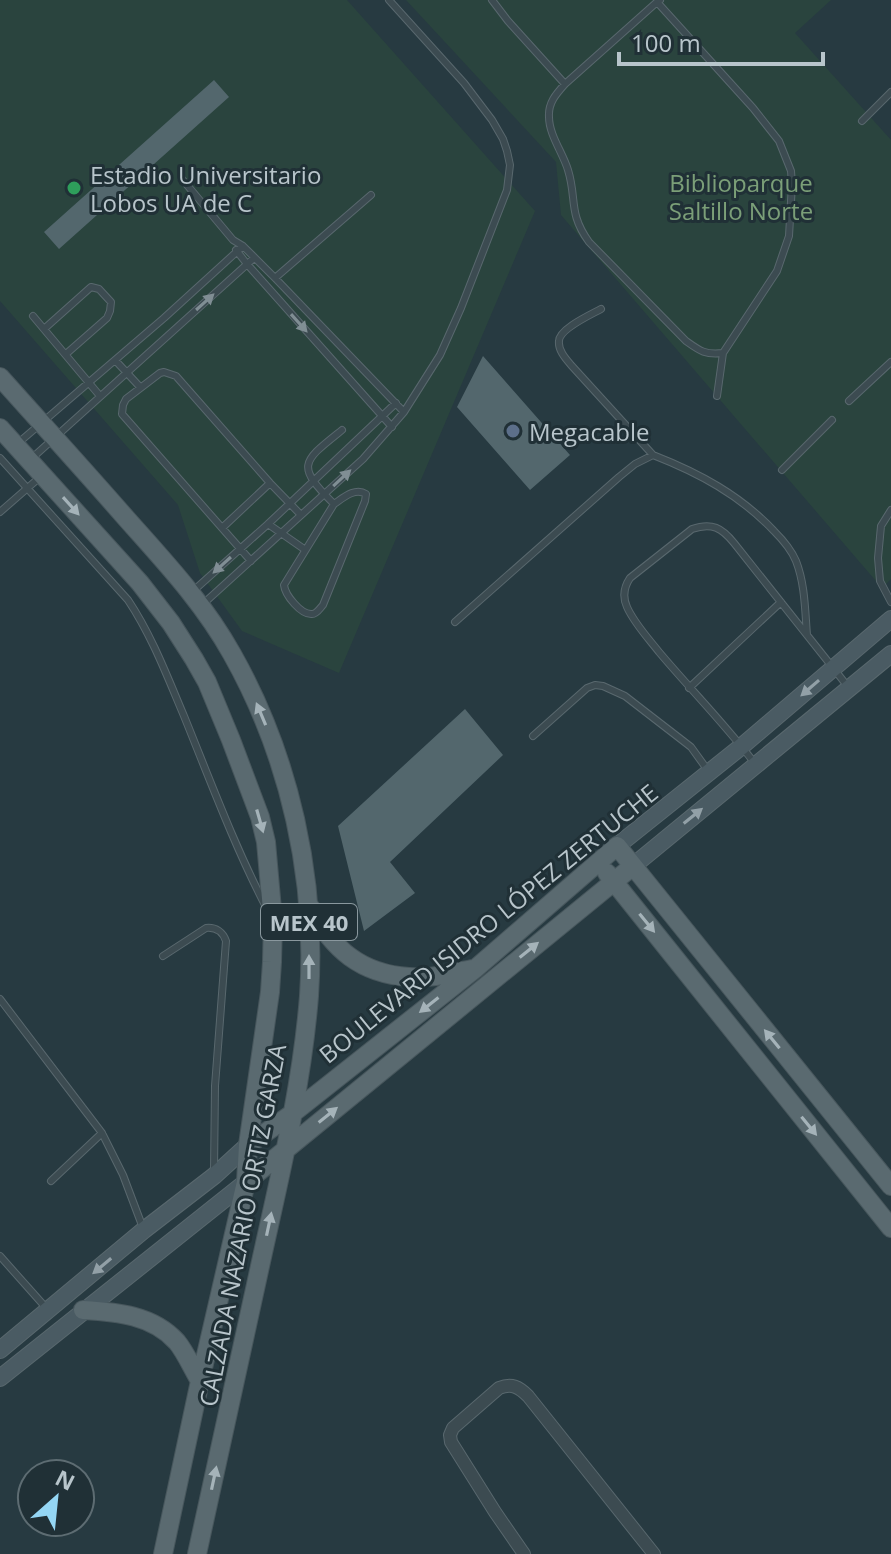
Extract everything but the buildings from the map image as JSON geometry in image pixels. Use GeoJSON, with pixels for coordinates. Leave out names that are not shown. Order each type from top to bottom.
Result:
{"type":"FeatureCollection","features":[{"type":"Feature","properties":{"kind":"main road","name":"CALZADA NAZARIO ORTIZ GARZA"},"geometry":{"type":"LineString","coordinates":[[0,377],[197,599],[244,677],[272,742],[297,829],[309,928],[309,994],[302,1061],[197,1554]]}},
{"type":"Feature","properties":{"kind":"main road","name":"CALZADA NAZARIO ORTIZ GARZA"},"geometry":{"type":"LineString","coordinates":[[0,428],[140,583],[171,623],[207,682],[260,817],[266,842],[273,921],[270,992],[248,1145],[246,1182],[163,1554]]}},
{"type":"Feature","properties":{"kind":"main road","name":"BOULEVARD ISIDRO LÓPEZ ZERTUCHE"},"geometry":{"type":"LineString","coordinates":[[0,1350],[248,1145],[475,969],[599,861],[742,746],[891,619]]}},
{"type":"Feature","properties":{"kind":"main road","name":"BOULEVARD ISIDRO LÓPEZ ZERTUCHE"},"geometry":{"type":"LineString","coordinates":[[0,1378],[246,1182],[891,654]]}},
{"type":"Feature","properties":{"kind":"main road"},"geometry":{"type":"LineString","coordinates":[[617,846],[891,1186]]}},
{"type":"Feature","properties":{"kind":"main road"},"geometry":{"type":"LineString","coordinates":[[599,861],[891,1228]]}},
{"type":"Feature","properties":{"kind":"main road"},"geometry":{"type":"LineString","coordinates":[[306,898],[331,940],[360,964],[410,978],[475,969]]}},
{"type":"Feature","properties":{"kind":"main road"},"geometry":{"type":"LineString","coordinates":[[83,1310],[131,1315],[147,1321],[177,1343],[200,1381]]}},
{"type":"Feature","properties":{"kind":"street"},"geometry":{"type":"LineString","coordinates":[[524,1554],[451,1442],[450,1435],[453,1428],[499,1388],[508,1385],[521,1389],[528,1396],[654,1554]]}},
{"type":"Feature","properties":{"kind":"lane"},"geometry":{"type":"LineString","coordinates":[[197,599],[251,561],[371,451],[404,412],[440,355],[507,190],[510,165],[503,139],[480,102],[389,0]]}},
{"type":"Feature","properties":{"kind":"lane"},"geometry":{"type":"LineString","coordinates":[[492,0],[565,84]]}},
{"type":"Feature","properties":{"kind":"lane"},"geometry":{"type":"LineString","coordinates":[[717,396],[723,353],[777,271],[789,236],[791,171],[779,141],[659,1],[565,84],[554,96],[548,119],[569,173],[574,213],[581,231],[596,251],[686,341],[711,355],[723,353]]}},
{"type":"Feature","properties":{"kind":"lane"},"geometry":{"type":"LineString","coordinates":[[862,121],[891,92]]}},
{"type":"Feature","properties":{"kind":"lane"},"geometry":{"type":"LineString","coordinates":[[182,179],[233,240],[247,264],[392,427]]}},
{"type":"Feature","properties":{"kind":"lane"},"geometry":{"type":"LineString","coordinates":[[275,278],[371,195]]}},
{"type":"Feature","properties":{"kind":"lane"},"geometry":{"type":"LineString","coordinates":[[239,248],[275,278],[404,412]]}},
{"type":"Feature","properties":{"kind":"lane"},"geometry":{"type":"LineString","coordinates":[[29,461],[48,430],[89,382],[239,248]]}},
{"type":"Feature","properties":{"kind":"lane"},"geometry":{"type":"LineString","coordinates":[[16,445],[48,430],[100,396],[254,258]]}},
{"type":"Feature","properties":{"kind":"lane"},"geometry":{"type":"LineString","coordinates":[[44,329],[91,287],[99,289],[111,302],[107,318],[66,354]]}},
{"type":"Feature","properties":{"kind":"lane"},"geometry":{"type":"LineString","coordinates":[[601,309],[564,331],[558,340],[562,353],[653,455],[697,474],[732,495],[785,542],[795,558],[801,580],[807,636]]}},
{"type":"Feature","properties":{"kind":"lane"},"geometry":{"type":"LineString","coordinates":[[33,316],[100,396]]}},
{"type":"Feature","properties":{"kind":"lane"},"geometry":{"type":"LineString","coordinates":[[164,318],[174,331]]}},
{"type":"Feature","properties":{"kind":"lane"},"geometry":{"type":"LineString","coordinates":[[115,360],[140,387]]}},
{"type":"Feature","properties":{"kind":"lane"},"geometry":{"type":"LineString","coordinates":[[849,401],[891,362]]}},
{"type":"Feature","properties":{"kind":"lane"},"geometry":{"type":"LineString","coordinates":[[251,561],[122,414],[124,402],[140,387],[164,372],[176,376],[301,515]]}},
{"type":"Feature","properties":{"kind":"lane"},"geometry":{"type":"LineString","coordinates":[[197,599],[240,549],[396,403]]}},
{"type":"Feature","properties":{"kind":"lane"},"geometry":{"type":"LineString","coordinates":[[782,470],[832,420]]}},
{"type":"Feature","properties":{"kind":"lane"},"geometry":{"type":"LineString","coordinates":[[334,504],[313,482],[307,468],[312,454],[342,430]]}},
{"type":"Feature","properties":{"kind":"lane"},"geometry":{"type":"LineString","coordinates":[[455,622],[619,477],[653,455]]}},
{"type":"Feature","properties":{"kind":"lane"},"geometry":{"type":"LineString","coordinates":[[0,458],[128,600],[143,623],[244,862],[273,921]]}},
{"type":"Feature","properties":{"kind":"lane"},"geometry":{"type":"LineString","coordinates":[[0,512],[42,475]]}},
{"type":"Feature","properties":{"kind":"lane"},"geometry":{"type":"LineString","coordinates":[[222,528],[270,483]]}},
{"type":"Feature","properties":{"kind":"lane"},"geometry":{"type":"LineString","coordinates":[[355,492],[366,494],[323,605],[315,613],[307,613],[289,599],[284,588],[286,579],[334,504],[355,492]]}},
{"type":"Feature","properties":{"kind":"lane"},"geometry":{"type":"LineString","coordinates":[[891,510],[881,526],[878,558],[880,581],[891,602]]}},
{"type":"Feature","properties":{"kind":"lane"},"geometry":{"type":"LineString","coordinates":[[268,524],[304,549]]}},
{"type":"Feature","properties":{"kind":"lane"},"geometry":{"type":"LineString","coordinates":[[756,765],[639,627],[624,597],[624,587],[630,578],[692,529],[715,527],[725,533],[849,688]]}},
{"type":"Feature","properties":{"kind":"lane"},"geometry":{"type":"LineString","coordinates":[[689,688],[781,602]]}},
{"type":"Feature","properties":{"kind":"lane"},"geometry":{"type":"LineString","coordinates":[[533,736],[587,688],[603,686],[625,696],[691,747],[709,772]]}},
{"type":"Feature","properties":{"kind":"lane"},"geometry":{"type":"LineString","coordinates":[[163,956],[206,928],[219,930],[226,941],[215,1086],[214,1176]]}},
{"type":"Feature","properties":{"kind":"lane"},"geometry":{"type":"LineString","coordinates":[[0,999],[102,1133],[123,1175],[144,1230]]}},
{"type":"Feature","properties":{"kind":"lane"},"geometry":{"type":"LineString","coordinates":[[51,1181],[102,1133]]}},
{"type":"Feature","properties":{"kind":"lane"},"geometry":{"type":"LineString","coordinates":[[0,1256],[49,1311]]}},
{"type":"Feature","properties":{"kind":"green space"},"geometry":{"type":"Polygon","coordinates":[[[0,0],[347,0],[535,211],[339,673],[242,631],[200,573],[178,505],[0,301],[0,0]]]}},
{"type":"Feature","properties":{"kind":"green space","name":"Biblioparque Saltillo Norte"},"geometry":{"type":"Polygon","coordinates":[[[406,0],[831,0],[795,33],[891,140],[891,579],[882,588],[561,215],[556,162],[406,0]]]}},
{"type":"Feature","properties":{"kind":"place","name":"Estadio Universitario Lobos UA de C"},"geometry":{"type":"Point","coordinates":[74,188]}},
{"type":"Feature","properties":{"kind":"place","name":"Megacable"},"geometry":{"type":"Point","coordinates":[513,431]}}]}
